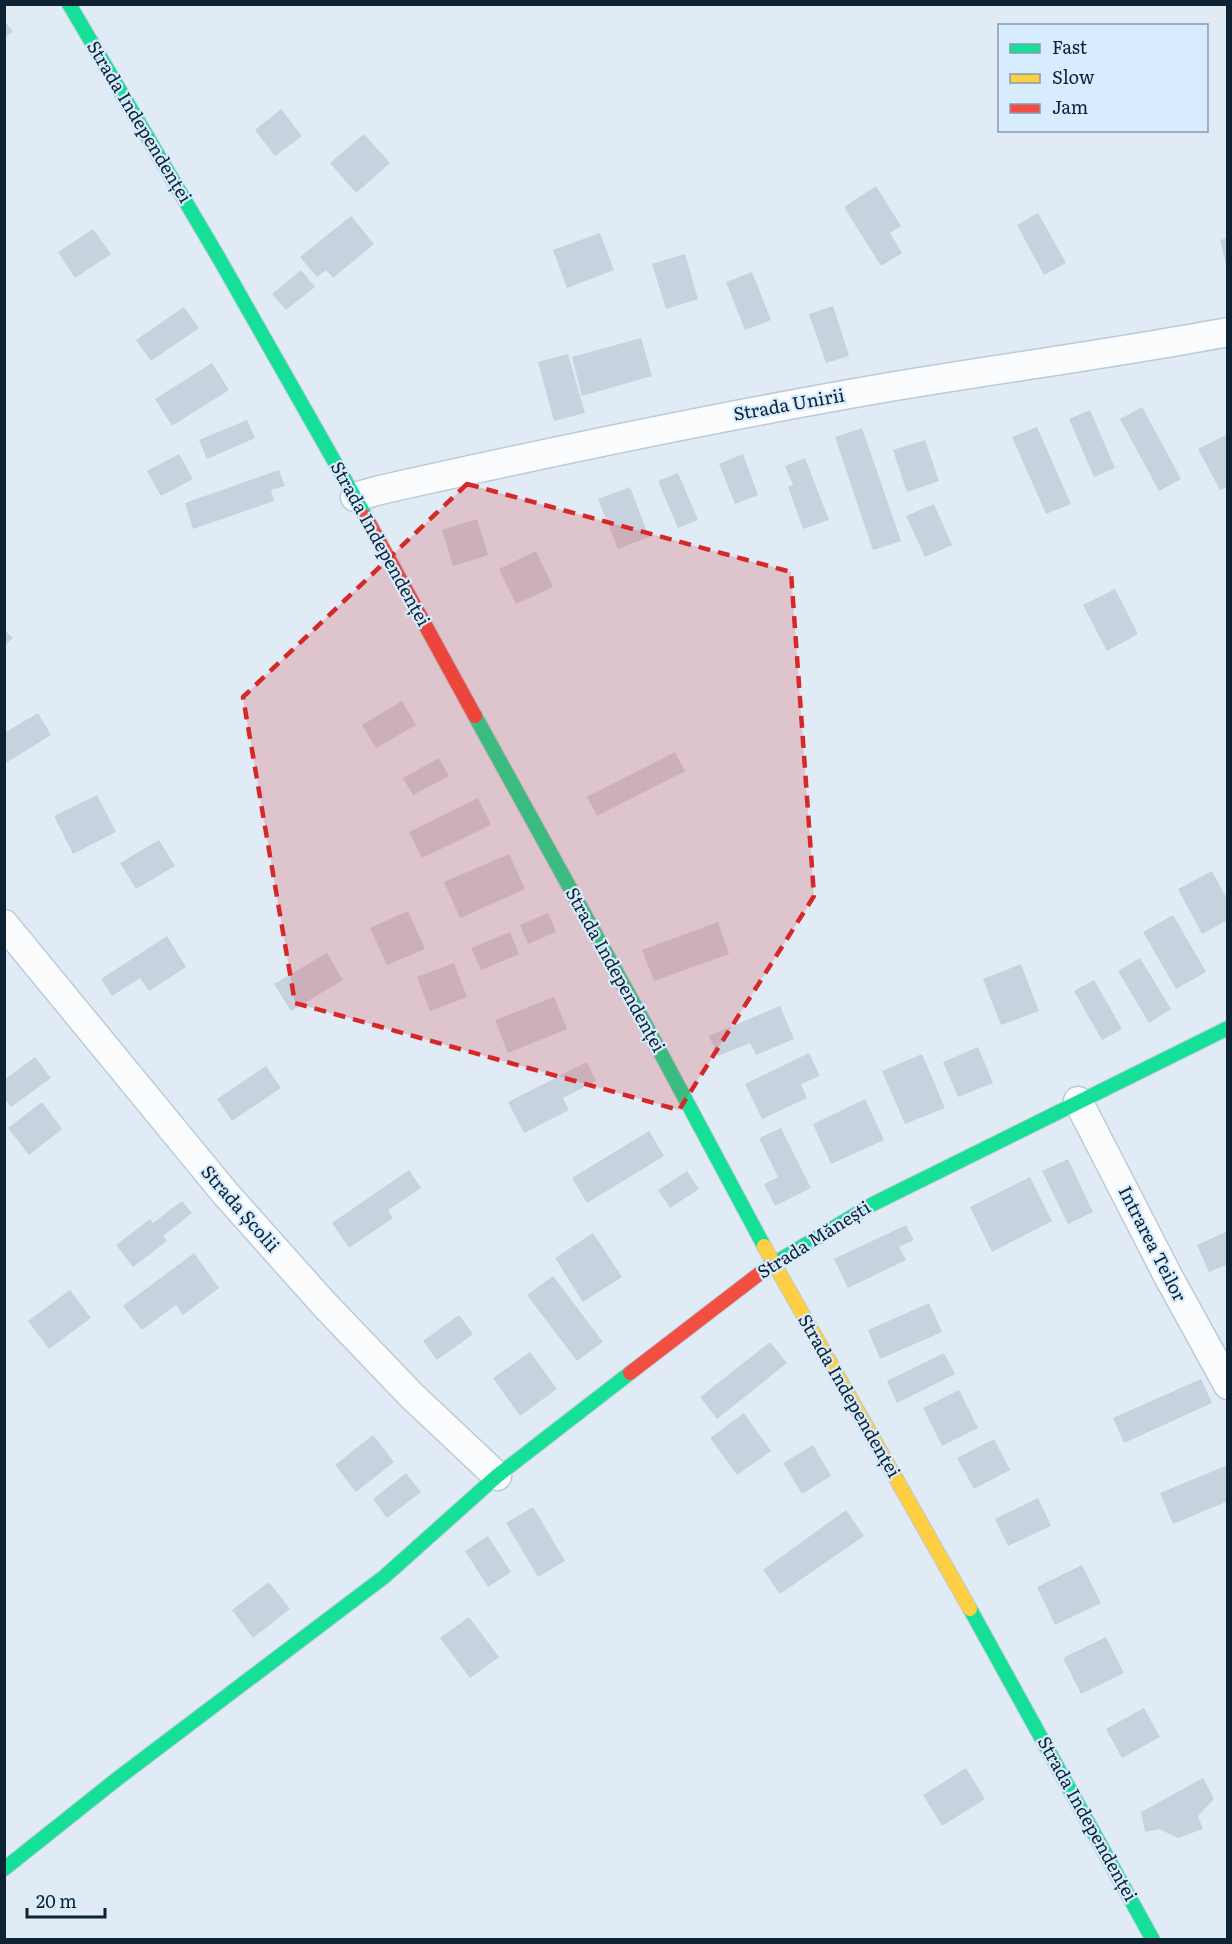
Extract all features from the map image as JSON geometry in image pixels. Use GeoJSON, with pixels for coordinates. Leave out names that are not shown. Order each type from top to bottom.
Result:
{"type":"FeatureCollection","features":[{"type":"Feature","properties":{"kind":"street","name":"Strada Independenței"},"geometry":{"type":"LineString","coordinates":[[69,4],[220,260],[355,497],[773,1263],[1041,1734],[1153,1940]]}},
{"type":"Feature","properties":{"kind":"street","name":"Strada Unirii"},"geometry":{"type":"LineString","coordinates":[[355,497],[573,447],[747,412],[1227,332]]}},
{"type":"Feature","properties":{"kind":"street","name":"Strada Școlii"},"geometry":{"type":"LineString","coordinates":[[4,924],[225,1193],[324,1304],[403,1387],[496,1476]]}},
{"type":"Feature","properties":{"kind":"street","name":"Strada Mănești"},"geometry":{"type":"LineString","coordinates":[[4,1869],[117,1779],[384,1576],[496,1476],[773,1263],[873,1204],[1227,1028]]}},
{"type":"Feature","properties":{"kind":"street","name":"Intrarea Teilor"},"geometry":{"type":"LineString","coordinates":[[1078,1101],[1227,1385]]}},
{"type":"Feature","properties":{"kind":"highlighted area"},"geometry":{"type":"Polygon","coordinates":[[[467,484],[791,572],[814,896],[679,1110],[295,1003],[243,697],[467,484]]]}},
{"type":"Feature","properties":{"kind":"building"},"geometry":{"type":"Polygon","coordinates":[[[4,20],[13,32],[4,38],[4,20]]]}},
{"type":"Feature","properties":{"kind":"building"},"geometry":{"type":"Polygon","coordinates":[[[281,109],[302,136],[275,156],[255,130],[281,109]]]}},
{"type":"Feature","properties":{"kind":"building"},"geometry":{"type":"Polygon","coordinates":[[[364,134],[390,163],[356,193],[330,163],[364,134]]]}},
{"type":"Feature","properties":{"kind":"building"},"geometry":{"type":"Polygon","coordinates":[[[876,186],[901,226],[890,233],[902,253],[881,266],[844,207],[876,186]]]}},
{"type":"Feature","properties":{"kind":"building"},"geometry":{"type":"Polygon","coordinates":[[[1038,213],[1066,263],[1044,275],[1017,225],[1038,213]]]}},
{"type":"Feature","properties":{"kind":"building"},"geometry":{"type":"Polygon","coordinates":[[[351,216],[374,244],[333,278],[326,270],[317,277],[300,257],[351,216]]]}},
{"type":"Feature","properties":{"kind":"building"},"geometry":{"type":"Polygon","coordinates":[[[93,229],[111,254],[75,278],[58,252],[93,229]]]}},
{"type":"Feature","properties":{"kind":"building"},"geometry":{"type":"Polygon","coordinates":[[[600,233],[614,270],[567,288],[553,250],[600,233]]]}},
{"type":"Feature","properties":{"kind":"building"},"geometry":{"type":"Polygon","coordinates":[[[1228,238],[1228,268],[1227,268],[1220,240],[1228,238]]]}},
{"type":"Feature","properties":{"kind":"building"},"geometry":{"type":"Polygon","coordinates":[[[685,254],[698,299],[666,309],[652,264],[685,254]]]}},
{"type":"Feature","properties":{"kind":"building"},"geometry":{"type":"Polygon","coordinates":[[[301,270],[315,287],[286,310],[272,294],[301,270]]]}},
{"type":"Feature","properties":{"kind":"building"},"geometry":{"type":"Polygon","coordinates":[[[752,272],[771,320],[745,330],[726,282],[752,272]]]}},
{"type":"Feature","properties":{"kind":"building"},"geometry":{"type":"Polygon","coordinates":[[[833,306],[849,356],[826,363],[809,314],[833,306]]]}},
{"type":"Feature","properties":{"kind":"building"},"geometry":{"type":"Polygon","coordinates":[[[184,307],[199,328],[151,361],[136,340],[184,307]]]}},
{"type":"Feature","properties":{"kind":"building"},"geometry":{"type":"Polygon","coordinates":[[[641,338],[652,376],[582,396],[572,357],[641,338]]]}},
{"type":"Feature","properties":{"kind":"building"},"geometry":{"type":"Polygon","coordinates":[[[568,354],[585,413],[554,421],[538,362],[568,354]]]}},
{"type":"Feature","properties":{"kind":"building"},"geometry":{"type":"Polygon","coordinates":[[[212,363],[229,390],[172,426],[155,399],[212,363]]]}},
{"type":"Feature","properties":{"kind":"building"},"geometry":{"type":"Polygon","coordinates":[[[1142,407],[1181,479],[1159,491],[1120,419],[1142,407]]]}},
{"type":"Feature","properties":{"kind":"building"},"geometry":{"type":"Polygon","coordinates":[[[1090,410],[1115,468],[1094,477],[1069,419],[1090,410]]]}},
{"type":"Feature","properties":{"kind":"building"},"geometry":{"type":"Polygon","coordinates":[[[247,420],[255,438],[207,459],[199,440],[247,420]]]}},
{"type":"Feature","properties":{"kind":"building"},"geometry":{"type":"Polygon","coordinates":[[[1037,427],[1071,504],[1046,514],[1012,437],[1037,427]]]}},
{"type":"Feature","properties":{"kind":"building"},"geometry":{"type":"Polygon","coordinates":[[[862,428],[901,541],[873,550],[835,437],[862,428]]]}},
{"type":"Feature","properties":{"kind":"building"},"geometry":{"type":"Polygon","coordinates":[[[1228,434],[1228,487],[1220,490],[1198,449],[1228,434]]]}},
{"type":"Feature","properties":{"kind":"building"},"geometry":{"type":"Polygon","coordinates":[[[925,440],[939,481],[907,492],[893,450],[925,440]]]}},
{"type":"Feature","properties":{"kind":"building"},"geometry":{"type":"Polygon","coordinates":[[[179,454],[193,479],[161,496],[147,471],[179,454]]]}},
{"type":"Feature","properties":{"kind":"building"},"geometry":{"type":"Polygon","coordinates":[[[743,454],[758,495],[735,504],[719,464],[743,454]]]}},
{"type":"Feature","properties":{"kind":"building"},"geometry":{"type":"Polygon","coordinates":[[[805,458],[829,520],[803,529],[788,487],[793,485],[785,466],[805,458]]]}},
{"type":"Feature","properties":{"kind":"building"},"geometry":{"type":"Polygon","coordinates":[[[279,470],[285,486],[271,490],[274,501],[193,529],[185,503],[279,470]]]}},
{"type":"Feature","properties":{"kind":"building"},"geometry":{"type":"Polygon","coordinates":[[[678,473],[698,520],[678,528],[658,481],[678,473]]]}},
{"type":"Feature","properties":{"kind":"building"},"geometry":{"type":"Polygon","coordinates":[[[630,487],[649,537],[618,549],[598,499],[630,487]]]}},
{"type":"Feature","properties":{"kind":"building"},"geometry":{"type":"Polygon","coordinates":[[[934,504],[952,545],[925,557],[906,516],[934,504]]]}},
{"type":"Feature","properties":{"kind":"building"},"geometry":{"type":"Polygon","coordinates":[[[477,519],[488,555],[453,566],[442,530],[477,519]]]}},
{"type":"Feature","properties":{"kind":"building"},"geometry":{"type":"Polygon","coordinates":[[[536,551],[553,587],[516,604],[499,569],[536,551]]]}},
{"type":"Feature","properties":{"kind":"building"},"geometry":{"type":"Polygon","coordinates":[[[1115,589],[1138,634],[1107,651],[1083,605],[1115,589]]]}},
{"type":"Feature","properties":{"kind":"building"},"geometry":{"type":"Polygon","coordinates":[[[4,630],[13,638],[4,646],[4,630]]]}},
{"type":"Feature","properties":{"kind":"building"},"geometry":{"type":"Polygon","coordinates":[[[402,701],[416,725],[376,748],[362,725],[402,701]]]}},
{"type":"Feature","properties":{"kind":"building"},"geometry":{"type":"Polygon","coordinates":[[[38,713],[51,735],[4,764],[4,733],[38,713]]]}},
{"type":"Feature","properties":{"kind":"building"},"geometry":{"type":"Polygon","coordinates":[[[675,752],[685,771],[597,816],[587,797],[675,752]]]}},
{"type":"Feature","properties":{"kind":"building"},"geometry":{"type":"Polygon","coordinates":[[[439,758],[449,776],[413,795],[403,778],[439,758]]]}},
{"type":"Feature","properties":{"kind":"building"},"geometry":{"type":"Polygon","coordinates":[[[97,795],[116,832],[73,854],[54,816],[97,795]]]}},
{"type":"Feature","properties":{"kind":"building"},"geometry":{"type":"Polygon","coordinates":[[[478,798],[491,825],[422,858],[409,832],[478,798]]]}},
{"type":"Feature","properties":{"kind":"building"},"geometry":{"type":"Polygon","coordinates":[[[159,840],[175,866],[136,889],[120,863],[159,840]]]}},
{"type":"Feature","properties":{"kind":"building"},"geometry":{"type":"Polygon","coordinates":[[[509,854],[525,889],[460,918],[444,882],[509,854]]]}},
{"type":"Feature","properties":{"kind":"building"},"geometry":{"type":"Polygon","coordinates":[[[1212,871],[1228,901],[1228,920],[1202,934],[1178,889],[1212,871]]]}},
{"type":"Feature","properties":{"kind":"building"},"geometry":{"type":"Polygon","coordinates":[[[408,911],[425,949],[387,965],[370,928],[408,911]]]}},
{"type":"Feature","properties":{"kind":"building"},"geometry":{"type":"Polygon","coordinates":[[[548,913],[556,932],[528,944],[520,925],[548,913]]]}},
{"type":"Feature","properties":{"kind":"building"},"geometry":{"type":"Polygon","coordinates":[[[1173,915],[1206,972],[1176,989],[1143,932],[1173,915]]]}},
{"type":"Feature","properties":{"kind":"building"},"geometry":{"type":"Polygon","coordinates":[[[718,922],[729,954],[654,981],[642,950],[718,922]]]}},
{"type":"Feature","properties":{"kind":"building"},"geometry":{"type":"Polygon","coordinates":[[[510,932],[519,954],[481,970],[471,948],[510,932]]]}},
{"type":"Feature","properties":{"kind":"building"},"geometry":{"type":"Polygon","coordinates":[[[167,936],[186,967],[149,991],[140,978],[112,996],[101,979],[167,936]]]}},
{"type":"Feature","properties":{"kind":"building"},"geometry":{"type":"Polygon","coordinates":[[[327,953],[343,980],[291,1011],[274,984],[327,953]]]}},
{"type":"Feature","properties":{"kind":"building"},"geometry":{"type":"Polygon","coordinates":[[[1140,958],[1171,1009],[1149,1023],[1118,971],[1140,958]]]}},
{"type":"Feature","properties":{"kind":"building"},"geometry":{"type":"Polygon","coordinates":[[[454,963],[467,997],[430,1011],[417,977],[454,963]]]}},
{"type":"Feature","properties":{"kind":"building"},"geometry":{"type":"Polygon","coordinates":[[[1021,964],[1039,1011],[1001,1025],[983,979],[1021,964]]]}},
{"type":"Feature","properties":{"kind":"building"},"geometry":{"type":"Polygon","coordinates":[[[1094,980],[1122,1029],[1102,1040],[1074,991],[1094,980]]]}},
{"type":"Feature","properties":{"kind":"building"},"geometry":{"type":"Polygon","coordinates":[[[554,997],[567,1029],[508,1053],[495,1020],[554,997]]]}},
{"type":"Feature","properties":{"kind":"building"},"geometry":{"type":"Polygon","coordinates":[[[780,1006],[794,1039],[756,1055],[750,1043],[718,1056],[709,1036],[780,1006]]]}},
{"type":"Feature","properties":{"kind":"building"},"geometry":{"type":"Polygon","coordinates":[[[978,1047],[993,1083],[958,1097],[943,1062],[978,1047]]]}},
{"type":"Feature","properties":{"kind":"building"},"geometry":{"type":"Polygon","coordinates":[[[809,1053],[820,1076],[801,1084],[807,1098],[762,1119],[745,1084],[809,1053]]]}},
{"type":"Feature","properties":{"kind":"building"},"geometry":{"type":"Polygon","coordinates":[[[922,1054],[945,1108],[905,1124],[882,1071],[922,1054]]]}},
{"type":"Feature","properties":{"kind":"building"},"geometry":{"type":"Polygon","coordinates":[[[35,1057],[51,1078],[11,1107],[4,1098],[4,1080],[35,1057]]]}},
{"type":"Feature","properties":{"kind":"building"},"geometry":{"type":"Polygon","coordinates":[[[587,1062],[596,1081],[563,1098],[569,1110],[524,1133],[508,1102],[587,1062]]]}},
{"type":"Feature","properties":{"kind":"building"},"geometry":{"type":"Polygon","coordinates":[[[266,1066],[281,1088],[232,1121],[217,1099],[266,1066]]]}},
{"type":"Feature","properties":{"kind":"building"},"geometry":{"type":"Polygon","coordinates":[[[865,1099],[884,1140],[831,1164],[813,1124],[865,1099]]]}},
{"type":"Feature","properties":{"kind":"building"},"geometry":{"type":"Polygon","coordinates":[[[42,1102],[62,1129],[29,1155],[8,1128],[42,1102]]]}},
{"type":"Feature","properties":{"kind":"building"},"geometry":{"type":"Polygon","coordinates":[[[781,1128],[811,1188],[775,1206],[764,1184],[778,1177],[759,1138],[781,1128]]]}},
{"type":"Feature","properties":{"kind":"building"},"geometry":{"type":"Polygon","coordinates":[[[649,1131],[664,1156],[587,1203],[572,1178],[649,1131]]]}},
{"type":"Feature","properties":{"kind":"building"},"geometry":{"type":"Polygon","coordinates":[[[1068,1159],[1093,1212],[1068,1224],[1042,1171],[1068,1159]]]}},
{"type":"Feature","properties":{"kind":"building"},"geometry":{"type":"Polygon","coordinates":[[[409,1170],[421,1188],[388,1210],[393,1218],[349,1248],[332,1223],[409,1170]]]}},
{"type":"Feature","properties":{"kind":"building"},"geometry":{"type":"Polygon","coordinates":[[[687,1171],[699,1189],[670,1208],[658,1190],[687,1171]]]}},
{"type":"Feature","properties":{"kind":"building"},"geometry":{"type":"Polygon","coordinates":[[[1030,1177],[1052,1221],[992,1252],[970,1207],[1030,1177]]]}},
{"type":"Feature","properties":{"kind":"building"},"geometry":{"type":"Polygon","coordinates":[[[182,1201],[192,1213],[163,1236],[167,1241],[133,1267],[116,1245],[150,1219],[153,1223],[182,1201]]]}},
{"type":"Feature","properties":{"kind":"building"},"geometry":{"type":"Polygon","coordinates":[[[906,1225],[914,1240],[899,1247],[906,1260],[848,1288],[834,1259],[906,1225]]]}},
{"type":"Feature","properties":{"kind":"building"},"geometry":{"type":"Polygon","coordinates":[[[1228,1231],[1228,1264],[1209,1272],[1197,1245],[1228,1231]]]}},
{"type":"Feature","properties":{"kind":"building"},"geometry":{"type":"Polygon","coordinates":[[[593,1233],[622,1277],[583,1302],[555,1258],[593,1233]]]}},
{"type":"Feature","properties":{"kind":"building"},"geometry":{"type":"Polygon","coordinates":[[[194,1253],[219,1288],[183,1315],[176,1305],[142,1330],[123,1306],[194,1253]]]}},
{"type":"Feature","properties":{"kind":"building"},"geometry":{"type":"Polygon","coordinates":[[[553,1276],[603,1342],[577,1361],[527,1295],[553,1276]]]}},
{"type":"Feature","properties":{"kind":"building"},"geometry":{"type":"Polygon","coordinates":[[[70,1290],[91,1318],[49,1349],[28,1321],[70,1290]]]}},
{"type":"Feature","properties":{"kind":"building"},"geometry":{"type":"Polygon","coordinates":[[[929,1303],[942,1332],[880,1359],[868,1330],[929,1303]]]}},
{"type":"Feature","properties":{"kind":"building"},"geometry":{"type":"Polygon","coordinates":[[[459,1315],[473,1334],[437,1360],[423,1341],[459,1315]]]}},
{"type":"Feature","properties":{"kind":"building"},"geometry":{"type":"Polygon","coordinates":[[[770,1342],[787,1363],[717,1419],[700,1397],[770,1342]]]}},
{"type":"Feature","properties":{"kind":"building"},"geometry":{"type":"Polygon","coordinates":[[[530,1352],[557,1389],[520,1416],[493,1378],[530,1352]]]}},
{"type":"Feature","properties":{"kind":"building"},"geometry":{"type":"Polygon","coordinates":[[[944,1353],[955,1374],[897,1403],[887,1381],[944,1353]]]}},
{"type":"Feature","properties":{"kind":"building"},"geometry":{"type":"Polygon","coordinates":[[[1201,1379],[1212,1403],[1124,1443],[1113,1418],[1201,1379]]]}},
{"type":"Feature","properties":{"kind":"building"},"geometry":{"type":"Polygon","coordinates":[[[959,1390],[978,1428],[942,1446],[923,1408],[959,1390]]]}},
{"type":"Feature","properties":{"kind":"building"},"geometry":{"type":"Polygon","coordinates":[[[744,1413],[771,1451],[737,1475],[710,1438],[744,1413]]]}},
{"type":"Feature","properties":{"kind":"building"},"geometry":{"type":"Polygon","coordinates":[[[373,1435],[394,1462],[356,1492],[335,1465],[373,1435]]]}},
{"type":"Feature","properties":{"kind":"building"},"geometry":{"type":"Polygon","coordinates":[[[994,1439],[1010,1470],[974,1489],[957,1458],[994,1439]]]}},
{"type":"Feature","properties":{"kind":"building"},"geometry":{"type":"Polygon","coordinates":[[[813,1445],[831,1476],[802,1494],[783,1463],[813,1445]]]}},
{"type":"Feature","properties":{"kind":"building"},"geometry":{"type":"Polygon","coordinates":[[[1228,1465],[1228,1501],[1173,1524],[1160,1493],[1228,1465]]]}},
{"type":"Feature","properties":{"kind":"building"},"geometry":{"type":"Polygon","coordinates":[[[406,1473],[421,1492],[387,1518],[373,1499],[406,1473]]]}},
{"type":"Feature","properties":{"kind":"building"},"geometry":{"type":"Polygon","coordinates":[[[1038,1498],[1051,1526],[1008,1546],[995,1519],[1038,1498]]]}},
{"type":"Feature","properties":{"kind":"building"},"geometry":{"type":"Polygon","coordinates":[[[533,1507],[565,1561],[538,1577],[506,1523],[533,1507]]]}},
{"type":"Feature","properties":{"kind":"building"},"geometry":{"type":"Polygon","coordinates":[[[846,1510],[864,1536],[780,1594],[763,1570],[846,1510]]]}},
{"type":"Feature","properties":{"kind":"building"},"geometry":{"type":"Polygon","coordinates":[[[488,1536],[511,1572],[488,1587],[465,1551],[488,1536]]]}},
{"type":"Feature","properties":{"kind":"building"},"geometry":{"type":"Polygon","coordinates":[[[1082,1565],[1101,1603],[1055,1625],[1037,1587],[1082,1565]]]}},
{"type":"Feature","properties":{"kind":"building"},"geometry":{"type":"Polygon","coordinates":[[[269,1582],[290,1609],[253,1638],[232,1610],[269,1582]]]}},
{"type":"Feature","properties":{"kind":"building"},"geometry":{"type":"Polygon","coordinates":[[[469,1617],[499,1657],[470,1678],[440,1638],[469,1617]]]}},
{"type":"Feature","properties":{"kind":"building"},"geometry":{"type":"Polygon","coordinates":[[[1106,1637],[1124,1673],[1081,1694],[1063,1658],[1106,1637]]]}},
{"type":"Feature","properties":{"kind":"building"},"geometry":{"type":"Polygon","coordinates":[[[1144,1708],[1160,1737],[1122,1758],[1106,1729],[1144,1708]]]}},
{"type":"Feature","properties":{"kind":"building"},"geometry":{"type":"Polygon","coordinates":[[[966,1768],[985,1799],[942,1826],[923,1795],[966,1768]]]}},
{"type":"Feature","properties":{"kind":"building"},"geometry":{"type":"Polygon","coordinates":[[[1203,1778],[1214,1799],[1198,1816],[1203,1829],[1178,1838],[1159,1829],[1145,1832],[1141,1812],[1203,1778]]]}},
{"type":"Feature","properties":{"kind":"traffic: fast"},"geometry":{"type":"LineString","coordinates":[[69,4],[220,260],[366,517]]}},
{"type":"Feature","properties":{"kind":"traffic: fast"},"geometry":{"type":"LineString","coordinates":[[475,716],[650,1033],[764,1246]]}},
{"type":"Feature","properties":{"kind":"traffic: fast"},"geometry":{"type":"LineString","coordinates":[[768,1267],[873,1204],[1228,1028]]}},
{"type":"Feature","properties":{"kind":"traffic: fast"},"geometry":{"type":"LineString","coordinates":[[4,1869],[117,1779],[384,1577],[497,1476],[630,1373]]}},
{"type":"Feature","properties":{"kind":"traffic: fast"},"geometry":{"type":"LineString","coordinates":[[970,1609],[1153,1940]]}},
{"type":"Feature","properties":{"kind":"traffic: slow"},"geometry":{"type":"LineString","coordinates":[[764,1246],[970,1609]]}},
{"type":"Feature","properties":{"kind":"traffic: jam"},"geometry":{"type":"LineString","coordinates":[[366,517],[475,716]]}},
{"type":"Feature","properties":{"kind":"traffic: jam"},"geometry":{"type":"LineString","coordinates":[[630,1373],[768,1267]]}}]}
